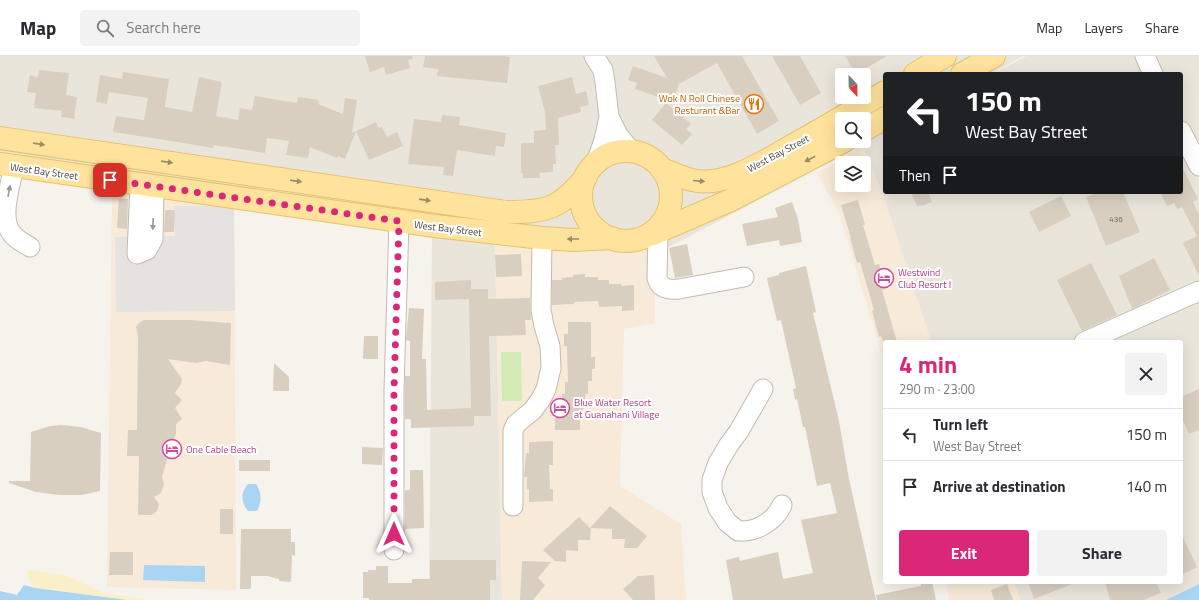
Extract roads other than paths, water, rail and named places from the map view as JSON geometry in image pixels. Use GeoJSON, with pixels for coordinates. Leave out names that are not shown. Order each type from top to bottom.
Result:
{"type":"FeatureCollection","features":[{"type":"Feature","properties":{"kind":"main road"},"geometry":{"type":"LineString","coordinates":[[918,72],[945,56]]}},
{"type":"Feature","properties":{"kind":"main road"},"geometry":{"type":"LineString","coordinates":[[966,72],[994,56]]}},
{"type":"Feature","properties":{"kind":"main road","name":"West Bay Street"},"geometry":{"type":"LineString","coordinates":[[662,169],[697,181],[721,180],[756,166],[883,93]]}},
{"type":"Feature","properties":{"kind":"main road"},"geometry":{"type":"LineString","coordinates":[[871,126],[883,119]]}},
{"type":"Feature","properties":{"kind":"main road"},"geometry":{"type":"LineString","coordinates":[[0,138],[506,212],[543,210],[552,207],[566,199],[591,170],[610,154],[631,151],[643,154],[654,160],[662,169],[670,184],[671,192],[669,208],[666,216],[650,235],[632,240],[622,240],[602,234],[594,227],[586,213],[582,198],[582,187],[591,170]]}},
{"type":"Feature","properties":{"kind":"main road","name":"West Bay Street"},"geometry":{"type":"LineString","coordinates":[[650,235],[731,200],[835,146]]}},
{"type":"Feature","properties":{"kind":"main road","name":"West Bay Street"},"geometry":{"type":"LineString","coordinates":[[7,165],[399,221],[542,238],[573,240],[612,238]]}},
{"type":"Feature","properties":{"kind":"street"},"geometry":{"type":"LineString","coordinates":[[591,170],[604,140],[608,116],[605,82],[602,70],[594,56]]}},
{"type":"Feature","properties":{"kind":"street"},"geometry":{"type":"LineString","coordinates":[[605,82],[610,56]]}},
{"type":"Feature","properties":{"kind":"street"},"geometry":{"type":"LineString","coordinates":[[1145,56],[1152,72]]}},
{"type":"Feature","properties":{"kind":"street"},"geometry":{"type":"LineString","coordinates":[[608,116],[618,135],[631,151]]}},
{"type":"Feature","properties":{"kind":"street"},"geometry":{"type":"LineString","coordinates":[[1183,134],[1199,166]]}},
{"type":"Feature","properties":{"kind":"street"},"geometry":{"type":"LineString","coordinates":[[7,165],[6,217],[9,229],[16,238],[30,247]]}},
{"type":"Feature","properties":{"kind":"street"},"geometry":{"type":"LineString","coordinates":[[394,550],[394,390],[399,221]]}},
{"type":"Feature","properties":{"kind":"street"},"geometry":{"type":"LineString","coordinates":[[650,235],[659,284],[663,287],[670,290],[680,289],[744,277]]}},
{"type":"Feature","properties":{"kind":"street"},"geometry":{"type":"LineString","coordinates":[[512,506],[512,431],[516,424],[533,410],[541,399],[546,388],[551,368],[550,346],[541,310],[542,238]]}},
{"type":"Feature","properties":{"kind":"street"},"geometry":{"type":"LineString","coordinates":[[1089,340],[1199,291]]}},
{"type":"Feature","properties":{"kind":"street"},"geometry":{"type":"LineString","coordinates":[[763,389],[739,431],[718,463],[712,480],[712,492],[727,522],[738,531],[750,530],[764,524],[779,512],[782,505]]}},
{"type":"Feature","properties":{"kind":"water"},"geometry":{"type":"Polygon","coordinates":[[[248,484],[256,484],[260,494],[260,504],[257,511],[248,511],[242,498],[245,487],[248,484]]]}},
{"type":"Feature","properties":{"kind":"water"},"geometry":{"type":"Polygon","coordinates":[[[144,565],[205,566],[205,582],[143,580],[144,565]]]}},
{"type":"Feature","properties":{"kind":"water"},"geometry":{"type":"Polygon","coordinates":[[[1199,584],[1199,600],[1166,600],[1199,584]]]}},
{"type":"Feature","properties":{"kind":"water"},"geometry":{"type":"Polygon","coordinates":[[[24,585],[35,588],[127,600],[0,600],[0,591],[17,595],[24,585]]]}},
{"type":"Feature","properties":{"kind":"place","name":"Wok N Roll Chinese Resturant &Bar"},"geometry":{"type":"Point","coordinates":[754,104]}},
{"type":"Feature","properties":{"kind":"place","name":"Westwind Club Resort I"},"geometry":{"type":"Point","coordinates":[884,278]}},
{"type":"Feature","properties":{"kind":"place","name":"Blue Water Resort at Guanahani Village"},"geometry":{"type":"Point","coordinates":[560,408]}},
{"type":"Feature","properties":{"kind":"place","name":"One Cable Beach"},"geometry":{"type":"Point","coordinates":[172,449]}}]}
